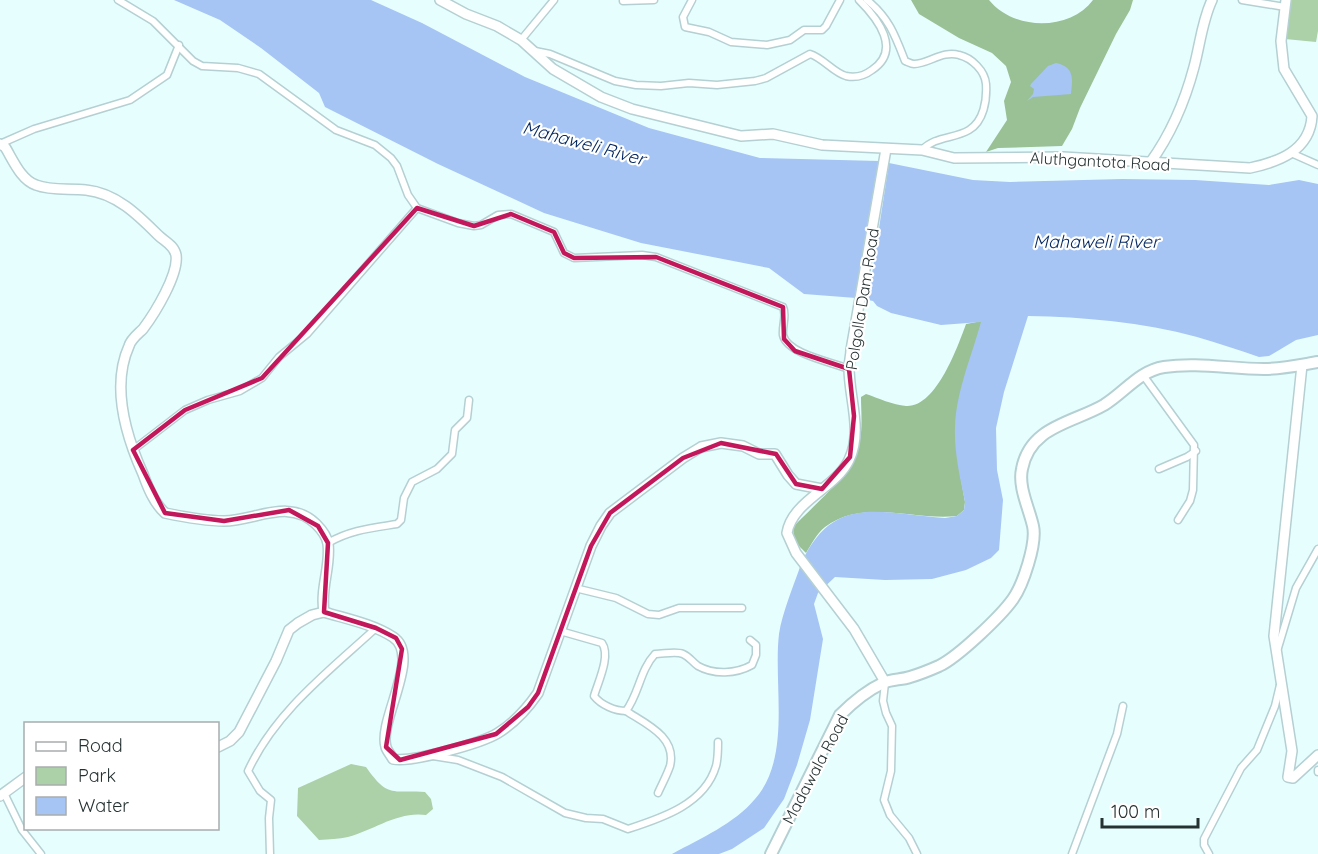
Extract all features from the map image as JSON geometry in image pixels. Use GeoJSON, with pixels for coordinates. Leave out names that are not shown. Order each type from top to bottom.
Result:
{"type":"FeatureCollection","features":[{"type":"Feature","properties":{"kind":"main road","name":"Madawala Road"},"geometry":{"type":"LineString","coordinates":[[771,854],[840,715],[858,698],[885,682],[910,677],[942,664],[1004,611],[1015,596],[1028,569],[1034,529],[1022,488],[1021,470],[1026,455],[1052,427],[1102,406],[1143,375],[1162,367],[1180,365],[1266,369],[1318,362]]}},
{"type":"Feature","properties":{"kind":"street"},"geometry":{"type":"LineString","coordinates":[[118,0],[153,21],[193,61],[202,66],[238,68],[259,74],[336,130],[375,145],[397,166],[408,195],[417,208],[458,223],[474,226],[481,225],[498,215],[518,216],[554,232],[564,253],[574,258],[642,255],[671,262],[783,307],[785,311],[784,339],[795,351],[849,369]]}},
{"type":"Feature","properties":{"kind":"street","name":"Aluthgantota Road"},"geometry":{"type":"LineString","coordinates":[[440,0],[476,19],[497,26],[521,40],[553,69],[601,97],[632,109],[741,136],[773,134],[822,145],[922,150],[954,158],[1063,158],[1250,168],[1276,162],[1291,153]]}},
{"type":"Feature","properties":{"kind":"street"},"geometry":{"type":"LineString","coordinates":[[521,40],[554,0]]}},
{"type":"Feature","properties":{"kind":"street"},"geometry":{"type":"LineString","coordinates":[[623,1],[654,0]]}},
{"type":"Feature","properties":{"kind":"street"},"geometry":{"type":"LineString","coordinates":[[692,0],[684,17],[685,27],[709,32],[731,42],[758,45],[790,40],[804,30],[822,30],[840,0]]}},
{"type":"Feature","properties":{"kind":"street"},"geometry":{"type":"LineString","coordinates":[[531,50],[550,54],[615,81],[636,85],[661,86],[688,82],[717,85],[755,81],[766,78],[810,54],[819,57],[844,76],[863,76],[879,66],[887,48],[881,25],[860,0]]}},
{"type":"Feature","properties":{"kind":"street"},"geometry":{"type":"LineString","coordinates":[[867,0],[877,8],[891,26],[905,61],[914,64],[939,55],[958,54],[974,62],[985,78],[987,99],[982,114],[970,130],[933,142],[922,150]]}},
{"type":"Feature","properties":{"kind":"street"},"geometry":{"type":"LineString","coordinates":[[1150,163],[1169,134],[1178,113],[1194,69],[1212,0]]}},
{"type":"Feature","properties":{"kind":"street"},"geometry":{"type":"LineString","coordinates":[[1242,0],[1285,3],[1281,41],[1284,69],[1312,116],[1307,134],[1291,153],[1318,165]]}},
{"type":"Feature","properties":{"kind":"street"},"geometry":{"type":"LineString","coordinates":[[0,144],[34,129],[130,100],[166,75],[179,45]]}},
{"type":"Feature","properties":{"kind":"street"},"geometry":{"type":"LineString","coordinates":[[0,144],[5,147],[25,178],[36,185],[88,190],[109,196],[137,214],[174,248],[176,256],[173,272],[165,291],[148,321],[130,343],[122,365],[121,391],[126,425],[148,488],[158,507],[165,513],[224,521],[289,510],[310,519],[318,526],[328,543],[322,598],[324,612]]}},
{"type":"Feature","properties":{"kind":"street","name":"Polgolla Dam Road"},"geometry":{"type":"LineString","coordinates":[[885,682],[860,639],[793,548],[787,533],[796,514],[843,470],[853,447],[854,416],[849,369],[886,149]]}},
{"type":"Feature","properties":{"kind":"street"},"geometry":{"type":"LineString","coordinates":[[133,450],[185,410],[208,400],[240,391],[262,378],[279,357],[307,334],[417,208]]}},
{"type":"Feature","properties":{"kind":"street"},"geometry":{"type":"LineString","coordinates":[[1302,365],[1274,636],[1292,751],[1288,777],[1293,778],[1318,755]]}},
{"type":"Feature","properties":{"kind":"street"},"geometry":{"type":"LineString","coordinates":[[1143,375],[1187,433],[1196,451],[1194,490],[1178,520]]}},
{"type":"Feature","properties":{"kind":"street"},"geometry":{"type":"LineString","coordinates":[[328,543],[341,535],[362,529],[397,524],[401,520],[404,498],[412,482],[437,469],[452,454],[455,430],[467,418],[470,400]]}},
{"type":"Feature","properties":{"kind":"street"},"geometry":{"type":"LineString","coordinates":[[219,746],[230,741],[239,732],[276,661],[289,630],[312,615],[324,612],[376,628],[396,638],[402,649],[400,678],[387,725],[386,747],[393,759],[430,756],[496,735],[513,722],[538,693],[591,546],[610,513],[683,458],[701,447],[721,443],[743,446],[759,454],[775,454],[796,484],[822,489]]}},
{"type":"Feature","properties":{"kind":"street"},"geometry":{"type":"LineString","coordinates":[[1159,469],[1196,451]]}},
{"type":"Feature","properties":{"kind":"street"},"geometry":{"type":"LineString","coordinates":[[1276,654],[1296,588],[1318,549]]}},
{"type":"Feature","properties":{"kind":"street"},"geometry":{"type":"LineString","coordinates":[[575,588],[616,598],[648,614],[659,615],[680,608],[742,608]]}},
{"type":"Feature","properties":{"kind":"street"},"geometry":{"type":"LineString","coordinates":[[270,854],[271,800],[260,791],[248,771],[258,750],[296,701],[376,628]]}},
{"type":"Feature","properties":{"kind":"street"},"geometry":{"type":"LineString","coordinates":[[560,631],[602,643],[605,646],[605,655],[594,696],[598,701],[619,711],[626,711],[657,730],[669,744],[670,766],[658,793]]}},
{"type":"Feature","properties":{"kind":"street"},"geometry":{"type":"LineString","coordinates":[[626,711],[633,702],[648,662],[655,654],[681,653],[696,664],[713,672],[735,671],[752,665],[756,655],[756,645],[750,640]]}},
{"type":"Feature","properties":{"kind":"street"},"geometry":{"type":"LineString","coordinates":[[1209,854],[1204,845],[1204,839],[1241,768],[1257,750],[1275,706],[1281,678]]}},
{"type":"Feature","properties":{"kind":"street"},"geometry":{"type":"LineString","coordinates":[[885,682],[883,701],[885,713],[892,726],[891,771],[884,800],[890,814],[909,838],[917,854]]}},
{"type":"Feature","properties":{"kind":"street"},"geometry":{"type":"LineString","coordinates":[[1072,854],[1117,734],[1124,706]]}},
{"type":"Feature","properties":{"kind":"street"},"geometry":{"type":"LineString","coordinates":[[430,756],[458,760],[502,777],[565,813],[603,819],[628,829],[648,823],[685,806],[699,795],[717,765],[718,742]]}},
{"type":"Feature","properties":{"kind":"street"},"geometry":{"type":"LineString","coordinates":[[24,778],[2,794],[22,830],[41,854]]}},
{"type":"Feature","properties":{"kind":"highlighted area"},"geometry":{"type":"Polygon","coordinates":[[[417,208],[474,226],[511,214],[554,232],[564,253],[574,258],[656,257],[783,307],[784,339],[795,351],[849,369],[854,416],[850,457],[822,489],[796,484],[776,454],[721,443],[683,458],[610,513],[591,546],[538,693],[528,707],[496,734],[400,760],[386,747],[402,649],[396,638],[376,628],[324,612],[328,543],[318,526],[289,510],[224,521],[165,513],[133,450],[185,410],[262,378],[417,208]]]}},
{"type":"Feature","properties":{"kind":"green space"},"geometry":{"type":"Polygon","coordinates":[[[911,0],[989,0],[1000,10],[1013,17],[1027,22],[1042,23],[1057,22],[1071,17],[1093,0],[1133,0],[1062,146],[998,148],[986,152],[1007,120],[1004,101],[1011,82],[1006,66],[992,53],[959,38],[919,14],[911,0]]]}},
{"type":"Feature","properties":{"kind":"green space"},"geometry":{"type":"Polygon","coordinates":[[[1291,0],[1318,0],[1316,42],[1285,39],[1291,0]]]}},
{"type":"Feature","properties":{"kind":"green space"},"geometry":{"type":"Polygon","coordinates":[[[982,321],[959,400],[960,474],[965,502],[964,510],[957,516],[872,512],[840,518],[825,527],[806,553],[794,541],[793,527],[831,489],[855,456],[861,432],[861,397],[866,394],[906,406],[917,404],[936,387],[944,374],[966,324],[982,321]]]}},
{"type":"Feature","properties":{"kind":"green space"},"geometry":{"type":"Polygon","coordinates":[[[351,764],[366,767],[385,788],[425,792],[431,799],[433,809],[426,815],[396,818],[348,837],[319,840],[297,816],[298,788],[351,764]]]}},
{"type":"Feature","properties":{"kind":"water","name":"Mahaweli River"},"geometry":{"type":"Polygon","coordinates":[[[174,0],[371,0],[422,23],[525,77],[649,128],[760,158],[879,161],[856,298],[804,294],[769,268],[641,243],[544,213],[438,164],[325,107],[319,93],[261,48],[220,20],[174,0]]]}},
{"type":"Feature","properties":{"kind":"water"},"geometry":{"type":"Polygon","coordinates":[[[1056,63],[1066,67],[1071,74],[1071,94],[1033,97],[1027,101],[1033,94],[1034,89],[1030,86],[1031,84],[1048,66],[1056,63]]]}},
{"type":"Feature","properties":{"kind":"water","name":"Mahaweli River"},"geometry":{"type":"Polygon","coordinates":[[[889,163],[973,180],[1010,182],[1122,179],[1195,180],[1269,185],[1299,180],[1318,184],[1318,335],[1296,340],[1269,356],[1259,357],[1197,337],[1134,324],[1092,319],[1028,316],[1004,392],[996,428],[997,470],[1003,500],[999,550],[991,558],[966,570],[932,579],[885,580],[835,577],[818,593],[814,604],[823,639],[810,720],[784,799],[764,828],[732,849],[719,854],[672,854],[737,816],[755,799],[766,782],[774,763],[779,720],[779,634],[785,608],[801,564],[814,541],[828,526],[844,517],[861,512],[945,518],[957,516],[964,510],[965,502],[955,446],[956,414],[961,387],[981,322],[941,325],[891,313],[868,300],[889,163]]]}}]}
